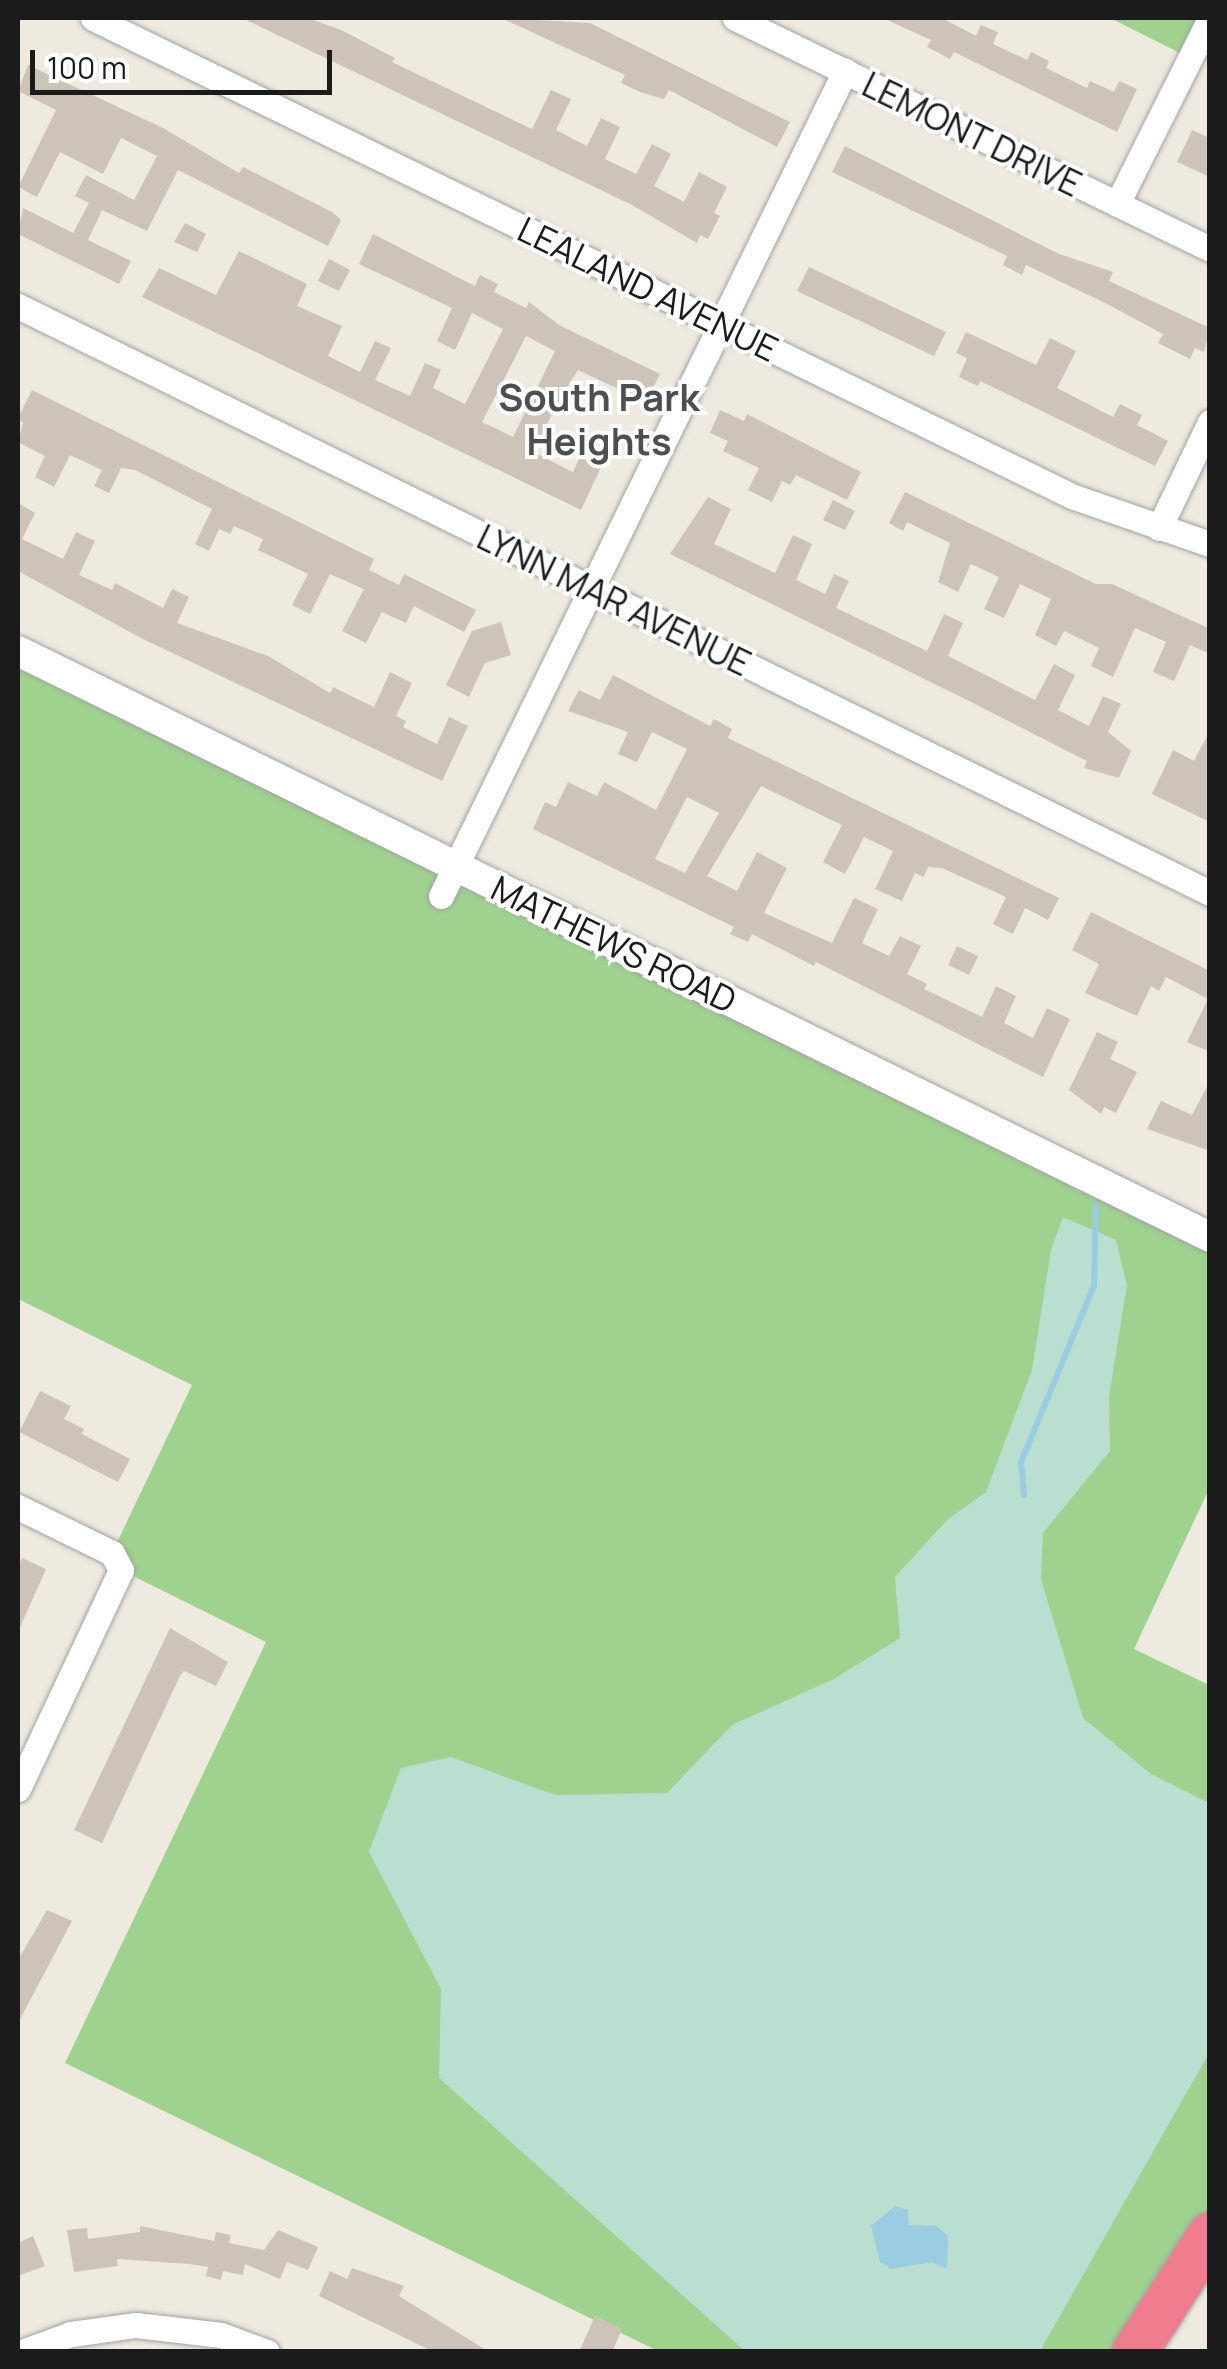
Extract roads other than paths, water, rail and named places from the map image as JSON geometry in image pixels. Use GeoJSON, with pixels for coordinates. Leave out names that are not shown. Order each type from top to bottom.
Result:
{"type":"FeatureCollection","features":[{"type":"Feature","properties":{"kind":"highway"},"geometry":{"type":"LineString","coordinates":[[1134,2352],[1210,2234]]}},
{"type":"Feature","properties":{"kind":"street","name":"LEALAND AVENUE"},"geometry":{"type":"LineString","coordinates":[[93,18],[1074,497],[1210,544]]}},
{"type":"Feature","properties":{"kind":"street","name":"LEMONT DRIVE"},"geometry":{"type":"LineString","coordinates":[[736,18],[1210,250]]}},
{"type":"Feature","properties":{"kind":"street"},"geometry":{"type":"LineString","coordinates":[[1117,204],[1210,18]]}},
{"type":"Feature","properties":{"kind":"street"},"geometry":{"type":"LineString","coordinates":[[441,896],[845,71]]}},
{"type":"Feature","properties":{"kind":"street","name":"LYNN MAR AVENUE"},"geometry":{"type":"LineString","coordinates":[[18,306],[1210,893]]}},
{"type":"Feature","properties":{"kind":"street"},"geometry":{"type":"LineString","coordinates":[[1160,528],[1210,422]]}},
{"type":"Feature","properties":{"kind":"street","name":"MATHEWS ROAD"},"geometry":{"type":"LineString","coordinates":[[18,651],[1210,1237]]}},
{"type":"Feature","properties":{"kind":"street"},"geometry":{"type":"LineString","coordinates":[[18,1507],[121,1564],[18,1789]]}},
{"type":"Feature","properties":{"kind":"street"},"geometry":{"type":"LineString","coordinates":[[22,2352],[82,2332],[147,2325],[221,2335],[267,2352]]}},
{"type":"Feature","properties":{"kind":"water"},"geometry":{"type":"Polygon","coordinates":[[[895,2206],[908,2210],[909,2225],[937,2226],[948,2236],[947,2269],[932,2262],[891,2269],[880,2262],[871,2226],[895,2206]]]}},
{"type":"Feature","properties":{"kind":"waterway"},"geometry":{"type":"LineString","coordinates":[[1024,1495],[1021,1462],[1094,1286],[1096,1206]]}},
{"type":"Feature","properties":{"kind":"district","name":"South Park Heights"},"geometry":{"type":"Point","coordinates":[599,419]}}]}
